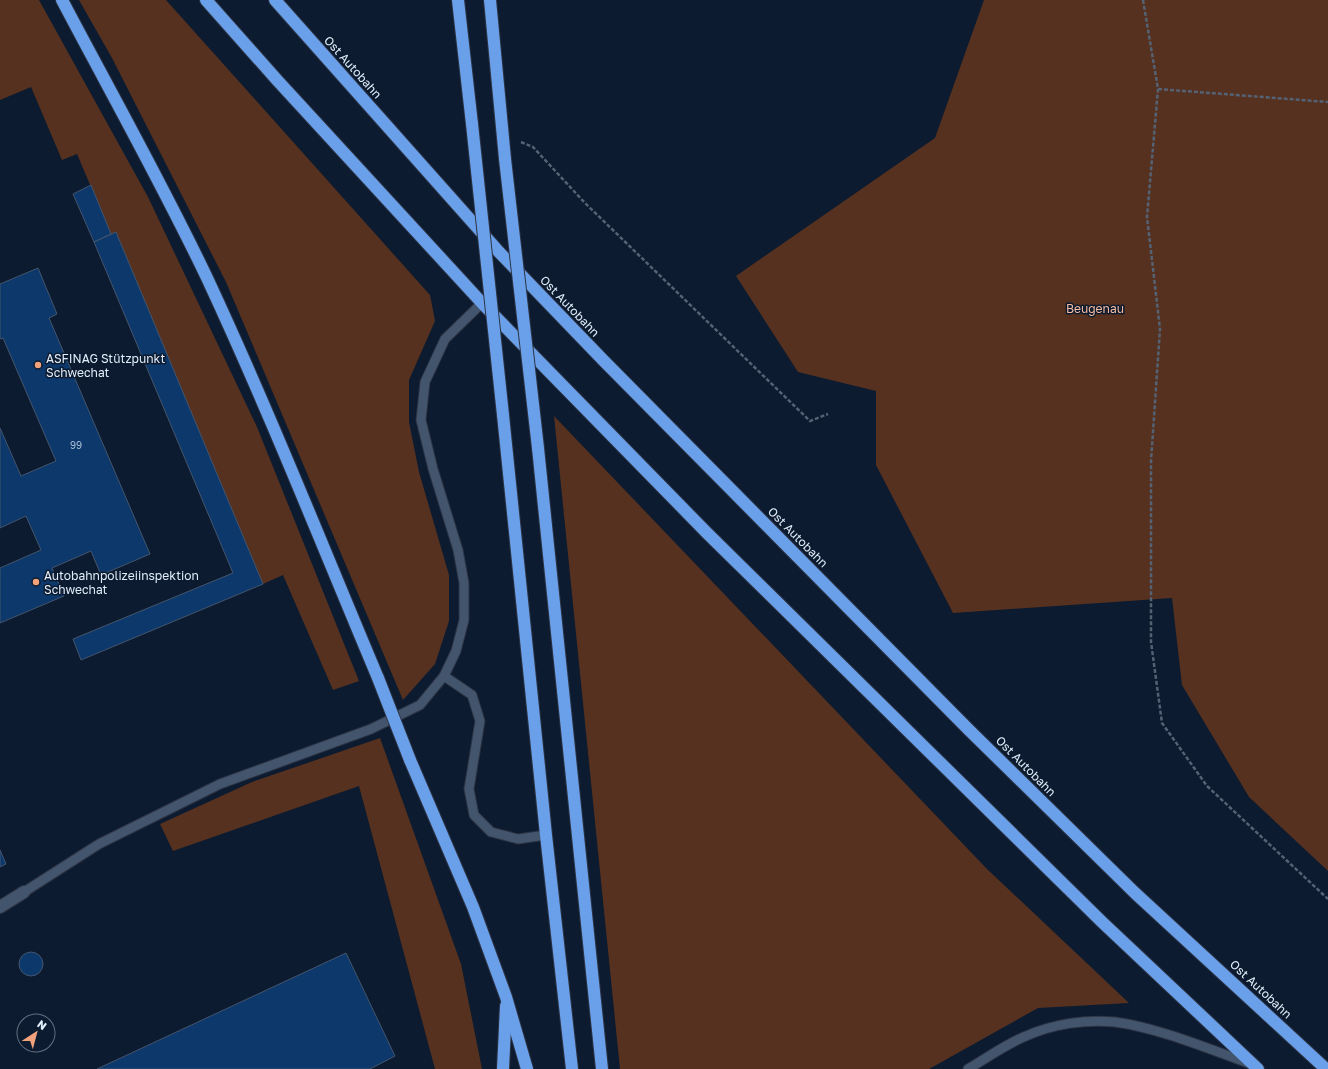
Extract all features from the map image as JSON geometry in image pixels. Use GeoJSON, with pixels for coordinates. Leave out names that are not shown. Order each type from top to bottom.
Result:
{"type":"FeatureCollection","features":[{"type":"Feature","properties":{"kind":"highway"},"geometry":{"type":"LineString","coordinates":[[62,0],[147,158],[208,279],[271,422],[378,678],[410,760],[473,908],[506,997],[527,1069]]}},
{"type":"Feature","properties":{"kind":"highway"},"geometry":{"type":"LineString","coordinates":[[206,0],[277,80],[482,303],[719,544],[1102,922],[1255,1067]]}},
{"type":"Feature","properties":{"kind":"highway","name":"Ost Autobahn"},"geometry":{"type":"LineString","coordinates":[[275,0],[499,252],[608,366],[969,730],[1129,887],[1326,1069]]}},
{"type":"Feature","properties":{"kind":"highway"},"geometry":{"type":"LineString","coordinates":[[458,0],[572,1069]]}},
{"type":"Feature","properties":{"kind":"highway"},"geometry":{"type":"LineString","coordinates":[[490,0],[502,134],[538,448],[602,1069]]}},
{"type":"Feature","properties":{"kind":"highway"},"geometry":{"type":"LineString","coordinates":[[503,1069],[506,997]]}},
{"type":"Feature","properties":{"kind":"street"},"geometry":{"type":"LineString","coordinates":[[0,907],[24,892]]}},
{"type":"Feature","properties":{"kind":"lane"},"geometry":{"type":"LineString","coordinates":[[24,892],[99,844],[220,784],[371,729],[420,704],[444,676],[456,651],[464,620],[464,583],[458,550],[433,469],[421,420],[425,382],[445,339],[482,303]]}},
{"type":"Feature","properties":{"kind":"lane"},"geometry":{"type":"LineString","coordinates":[[444,676],[472,694],[480,721],[470,789],[474,815],[491,832],[518,839],[546,835]]}},
{"type":"Feature","properties":{"kind":"lane"},"geometry":{"type":"LineString","coordinates":[[968,1069],[1004,1047],[1026,1036],[1056,1026],[1095,1021],[1115,1022],[1155,1031],[1255,1067]]}},
{"type":"Feature","properties":{"kind":"path"},"geometry":{"type":"LineString","coordinates":[[1143,0],[1158,89],[1147,217],[1160,329],[1151,461],[1151,642],[1162,723],[1207,786],[1328,899]]}},
{"type":"Feature","properties":{"kind":"path"},"geometry":{"type":"LineString","coordinates":[[1158,89],[1328,102]]}},
{"type":"Feature","properties":{"kind":"path"},"geometry":{"type":"LineString","coordinates":[[502,134],[533,147],[585,203],[810,421],[828,414]]}},
{"type":"Feature","properties":{"kind":"green space"},"geometry":{"type":"Polygon","coordinates":[[[0,0],[39,0],[148,197],[257,427],[359,681],[333,690],[283,575],[263,584],[116,233],[111,234],[77,154],[62,160],[31,87],[0,100],[0,0]]]}},
{"type":"Feature","properties":{"kind":"green space"},"geometry":{"type":"Polygon","coordinates":[[[79,0],[166,0],[430,295],[435,321],[409,380],[409,422],[419,472],[449,575],[449,621],[435,664],[403,700],[226,282],[112,58],[79,0]]]}},
{"type":"Feature","properties":{"kind":"green space","name":"Beugenau"},"geometry":{"type":"Polygon","coordinates":[[[984,0],[1328,0],[1328,871],[1249,797],[1182,685],[1172,598],[953,613],[876,465],[876,391],[798,372],[736,276],[935,138],[984,0]]]}},
{"type":"Feature","properties":{"kind":"green space"},"geometry":{"type":"Polygon","coordinates":[[[554,416],[987,869],[1129,1003],[1038,1008],[929,1069],[620,1069],[554,416]]]}},
{"type":"Feature","properties":{"kind":"green space"},"geometry":{"type":"Polygon","coordinates":[[[380,738],[461,964],[482,1069],[435,1069],[359,786],[173,851],[160,824],[252,782],[380,738]]]}},
{"type":"Feature","properties":{"kind":"building"},"geometry":{"type":"Polygon","coordinates":[[[91,185],[111,234],[94,242],[73,194],[91,185]]]}},
{"type":"Feature","properties":{"kind":"building"},"geometry":{"type":"Polygon","coordinates":[[[116,232],[263,584],[81,660],[73,639],[233,573],[94,242],[116,232]]]}},
{"type":"Feature","properties":{"kind":"building"},"geometry":{"type":"Polygon","coordinates":[[[38,268],[57,314],[49,318],[150,554],[101,575],[91,551],[52,568],[64,596],[0,623],[0,568],[41,550],[26,516],[0,528],[0,428],[21,476],[56,461],[3,338],[0,339],[0,284],[38,268]]]}},
{"type":"Feature","properties":{"kind":"building"},"geometry":{"type":"Polygon","coordinates":[[[0,850],[6,864],[0,867],[0,850]]]}},
{"type":"Feature","properties":{"kind":"building"},"geometry":{"type":"Polygon","coordinates":[[[31,952],[39,956],[43,964],[39,972],[31,976],[23,972],[19,964],[23,956],[31,952]]]}},
{"type":"Feature","properties":{"kind":"building"},"geometry":{"type":"Polygon","coordinates":[[[346,953],[395,1056],[370,1069],[97,1069],[346,953]]]}},
{"type":"Feature","properties":{"kind":"place","name":"ASFINAG Stützpunkt Schwechat"},"geometry":{"type":"Point","coordinates":[38,365]}},
{"type":"Feature","properties":{"kind":"place","name":"Autobahnpolizeiinspektion Schwechat"},"geometry":{"type":"Point","coordinates":[36,582]}}]}
